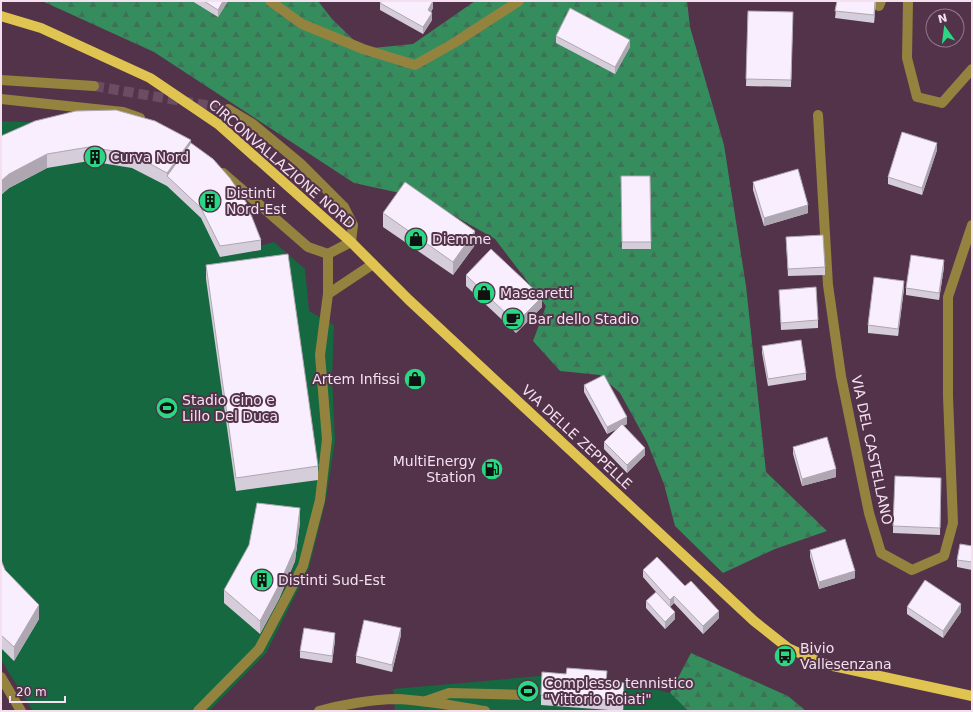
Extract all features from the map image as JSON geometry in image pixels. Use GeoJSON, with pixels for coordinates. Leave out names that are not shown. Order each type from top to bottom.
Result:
{"type":"FeatureCollection","features":[{"type":"Feature","properties":{"kind":"main road","name":"CIRCONVALLAZIONE NORD"},"geometry":{"type":"LineString","coordinates":[[1,16],[42,28],[150,78],[218,124],[351,242]]}},
{"type":"Feature","properties":{"kind":"main road","name":"VIA DELLE ZEPPELLE"},"geometry":{"type":"LineString","coordinates":[[351,242],[409,300],[754,621],[788,648],[824,664],[972,696]]}},
{"type":"Feature","properties":{"kind":"street"},"geometry":{"type":"LineString","coordinates":[[270,1],[302,24],[363,49],[415,65],[454,44],[519,1]]}},
{"type":"Feature","properties":{"kind":"street"},"geometry":{"type":"LineString","coordinates":[[908,1],[907,58],[917,97],[942,103],[972,68]]}},
{"type":"Feature","properties":{"kind":"street"},"geometry":{"type":"LineString","coordinates":[[1,80],[94,86]]}},
{"type":"Feature","properties":{"kind":"street"},"geometry":{"type":"LineString","coordinates":[[1,99],[123,112],[153,123]]}},
{"type":"Feature","properties":{"kind":"street"},"geometry":{"type":"LineString","coordinates":[[212,164],[308,247],[328,254],[351,242],[353,225],[344,207],[288,154],[253,124],[228,109]]}},
{"type":"Feature","properties":{"kind":"street","name":"VIA DEL CASTELLANO"},"geometry":{"type":"LineString","coordinates":[[818,115],[828,285],[841,376],[867,506],[882,553],[912,570],[944,556],[953,523],[948,396],[948,297],[972,225]]}},
{"type":"Feature","properties":{"kind":"street"},"geometry":{"type":"LineString","coordinates":[[198,711],[259,649],[303,566],[320,500],[327,439],[320,354],[328,294],[328,254]]}},
{"type":"Feature","properties":{"kind":"street"},"geometry":{"type":"LineString","coordinates":[[328,294],[373,264]]}},
{"type":"Feature","properties":{"kind":"street"},"geometry":{"type":"LineString","coordinates":[[1,677],[21,711]]}},
{"type":"Feature","properties":{"kind":"street"},"geometry":{"type":"LineString","coordinates":[[424,702],[449,693],[527,695]]}},
{"type":"Feature","properties":{"kind":"street"},"geometry":{"type":"LineString","coordinates":[[320,711],[335,707],[394,699],[484,711]]}},
{"type":"Feature","properties":{"kind":"green space"},"geometry":{"type":"Polygon","coordinates":[[[42,1],[318,1],[332,19],[363,49],[413,44],[475,1],[687,1],[690,27],[724,145],[746,286],[766,472],[827,531],[775,549],[723,573],[675,526],[664,484],[647,442],[620,393],[600,375],[560,371],[533,341],[546,306],[495,239],[423,198],[354,183],[154,52],[42,1]]]}},
{"type":"Feature","properties":{"kind":"green space","name":"Stadio Cino e Lillo Del Duca"},"geometry":{"type":"Polygon","coordinates":[[[1,121],[76,124],[260,246],[274,242],[305,269],[309,311],[334,325],[332,376],[335,441],[326,499],[309,568],[266,653],[209,711],[33,711],[1,660],[1,121]]]}},
{"type":"Feature","properties":{"kind":"green space"},"geometry":{"type":"Polygon","coordinates":[[[691,653],[788,696],[806,711],[688,711],[670,693],[691,653]]]}},
{"type":"Feature","properties":{"kind":"green space","name":"Complesso tennistico \"Vittorio Roiati\""},"geometry":{"type":"Polygon","coordinates":[[[585,672],[670,693],[688,711],[390,711],[395,709],[393,689],[585,672]]]}},
{"type":"Feature","properties":{"kind":"building"},"geometry":{"type":"Polygon","coordinates":[[[204,1],[223,1],[218,10],[204,1]]]}},
{"type":"Feature","properties":{"kind":"building"},"geometry":{"type":"Polygon","coordinates":[[[381,1],[433,1],[428,10],[432,13],[423,27],[380,3],[381,1]]]}},
{"type":"Feature","properties":{"kind":"building"},"geometry":{"type":"Polygon","coordinates":[[[837,1],[875,1],[874,15],[835,11],[837,1]]]}},
{"type":"Feature","properties":{"kind":"building"},"geometry":{"type":"Polygon","coordinates":[[[570,8],[630,40],[615,67],[556,36],[570,8]]]}},
{"type":"Feature","properties":{"kind":"building"},"geometry":{"type":"Polygon","coordinates":[[[748,11],[793,12],[791,80],[746,79],[748,11]]]}},
{"type":"Feature","properties":{"kind":"building","name":"Curva Nord"},"geometry":{"type":"Polygon","coordinates":[[[116,110],[155,121],[191,140],[167,173],[132,154],[89,147],[47,154],[9,174],[1,181],[1,136],[35,121],[76,111],[116,110]]]}},
{"type":"Feature","properties":{"kind":"building"},"geometry":{"type":"Polygon","coordinates":[[[902,132],[937,143],[922,188],[888,177],[902,132]]]}},
{"type":"Feature","properties":{"kind":"building","name":"Distinti Nord-Est"},"geometry":{"type":"Polygon","coordinates":[[[191,143],[213,159],[230,178],[246,202],[261,240],[220,246],[201,208],[167,176],[191,143]]]}},
{"type":"Feature","properties":{"kind":"building"},"geometry":{"type":"Polygon","coordinates":[[[798,169],[808,205],[764,218],[753,182],[798,169]]]}},
{"type":"Feature","properties":{"kind":"building"},"geometry":{"type":"Polygon","coordinates":[[[621,176],[650,176],[651,242],[622,242],[621,176]]]}},
{"type":"Feature","properties":{"kind":"building"},"geometry":{"type":"Polygon","coordinates":[[[405,182],[475,231],[453,262],[383,213],[405,182]]]}},
{"type":"Feature","properties":{"kind":"building"},"geometry":{"type":"Polygon","coordinates":[[[823,235],[825,267],[788,269],[786,237],[823,235]]]}},
{"type":"Feature","properties":{"kind":"building"},"geometry":{"type":"Polygon","coordinates":[[[491,249],[542,297],[516,323],[466,275],[491,249]]]}},
{"type":"Feature","properties":{"kind":"building"},"geometry":{"type":"Polygon","coordinates":[[[288,254],[318,466],[236,478],[206,265],[288,254]]]}},
{"type":"Feature","properties":{"kind":"building"},"geometry":{"type":"Polygon","coordinates":[[[911,255],[944,260],[939,293],[906,288],[911,255]]]}},
{"type":"Feature","properties":{"kind":"building"},"geometry":{"type":"Polygon","coordinates":[[[874,277],[904,281],[898,329],[868,325],[874,277]]]}},
{"type":"Feature","properties":{"kind":"building"},"geometry":{"type":"Polygon","coordinates":[[[816,287],[818,320],[781,323],[779,290],[816,287]]]}},
{"type":"Feature","properties":{"kind":"building"},"geometry":{"type":"Polygon","coordinates":[[[801,340],[806,373],[768,379],[762,346],[801,340]]]}},
{"type":"Feature","properties":{"kind":"building"},"geometry":{"type":"Polygon","coordinates":[[[604,375],[627,417],[607,427],[584,385],[604,375]]]}},
{"type":"Feature","properties":{"kind":"building"},"geometry":{"type":"Polygon","coordinates":[[[622,424],[645,448],[627,465],[604,442],[622,424]]]}},
{"type":"Feature","properties":{"kind":"building"},"geometry":{"type":"Polygon","coordinates":[[[827,437],[836,469],[802,479],[793,447],[827,437]]]}},
{"type":"Feature","properties":{"kind":"building"},"geometry":{"type":"Polygon","coordinates":[[[895,476],[941,478],[940,528],[893,526],[895,476]]]}},
{"type":"Feature","properties":{"kind":"building","name":"Distinti Sud-Est"},"geometry":{"type":"Polygon","coordinates":[[[257,503],[300,508],[295,548],[279,585],[260,621],[224,590],[249,545],[257,503]]]}},
{"type":"Feature","properties":{"kind":"building"},"geometry":{"type":"Polygon","coordinates":[[[845,539],[855,571],[819,582],[810,550],[845,539]]]}},
{"type":"Feature","properties":{"kind":"building"},"geometry":{"type":"Polygon","coordinates":[[[960,544],[972,546],[972,562],[957,560],[960,544]]]}},
{"type":"Feature","properties":{"kind":"building"},"geometry":{"type":"Polygon","coordinates":[[[657,557],[685,586],[691,581],[719,611],[703,626],[674,596],[670,600],[643,570],[657,557]]]}},
{"type":"Feature","properties":{"kind":"building"},"geometry":{"type":"Polygon","coordinates":[[[1,560],[5,570],[39,605],[14,647],[1,635],[1,560]]]}},
{"type":"Feature","properties":{"kind":"building"},"geometry":{"type":"Polygon","coordinates":[[[925,580],[961,604],[943,631],[907,607],[925,580]]]}},
{"type":"Feature","properties":{"kind":"building"},"geometry":{"type":"Polygon","coordinates":[[[656,592],[675,612],[665,622],[646,601],[656,592]]]}},
{"type":"Feature","properties":{"kind":"building"},"geometry":{"type":"Polygon","coordinates":[[[364,620],[401,628],[392,665],[356,656],[364,620]]]}},
{"type":"Feature","properties":{"kind":"building"},"geometry":{"type":"Polygon","coordinates":[[[304,628],[335,633],[332,656],[300,651],[304,628]]]}},
{"type":"Feature","properties":{"kind":"building"},"geometry":{"type":"Polygon","coordinates":[[[567,668],[607,671],[606,682],[624,683],[623,701],[541,695],[542,672],[566,674],[567,668]]]}},
{"type":"Feature","properties":{"kind":"tunnel"},"geometry":{"type":"LineString","coordinates":[[94,86],[228,109]]}},
{"type":"Feature","properties":{"kind":"place","name":"Curva Nord"},"geometry":{"type":"Point","coordinates":[95,157]}},
{"type":"Feature","properties":{"kind":"place","name":"Distinti Nord-Est"},"geometry":{"type":"Point","coordinates":[210,201]}},
{"type":"Feature","properties":{"kind":"place","name":"Diemme"},"geometry":{"type":"Point","coordinates":[416,239]}},
{"type":"Feature","properties":{"kind":"place","name":"Mascaretti"},"geometry":{"type":"Point","coordinates":[484,293]}},
{"type":"Feature","properties":{"kind":"place","name":"Bar dello Stadio"},"geometry":{"type":"Point","coordinates":[513,319]}},
{"type":"Feature","properties":{"kind":"place","name":"Artem Infissi"},"geometry":{"type":"Point","coordinates":[415,379]}},
{"type":"Feature","properties":{"kind":"place","name":"Stadio Cino e Lillo Del Duca"},"geometry":{"type":"Point","coordinates":[167,408]}},
{"type":"Feature","properties":{"kind":"place","name":"MultiEnergy Station"},"geometry":{"type":"Point","coordinates":[492,469]}},
{"type":"Feature","properties":{"kind":"place","name":"Distinti Sud-Est"},"geometry":{"type":"Point","coordinates":[262,580]}},
{"type":"Feature","properties":{"kind":"place","name":"Bivio Vallesenzana"},"geometry":{"type":"Point","coordinates":[785,656]}},
{"type":"Feature","properties":{"kind":"place","name":"Complesso tennistico \"Vittorio Roiati\""},"geometry":{"type":"Point","coordinates":[528,691]}}]}
